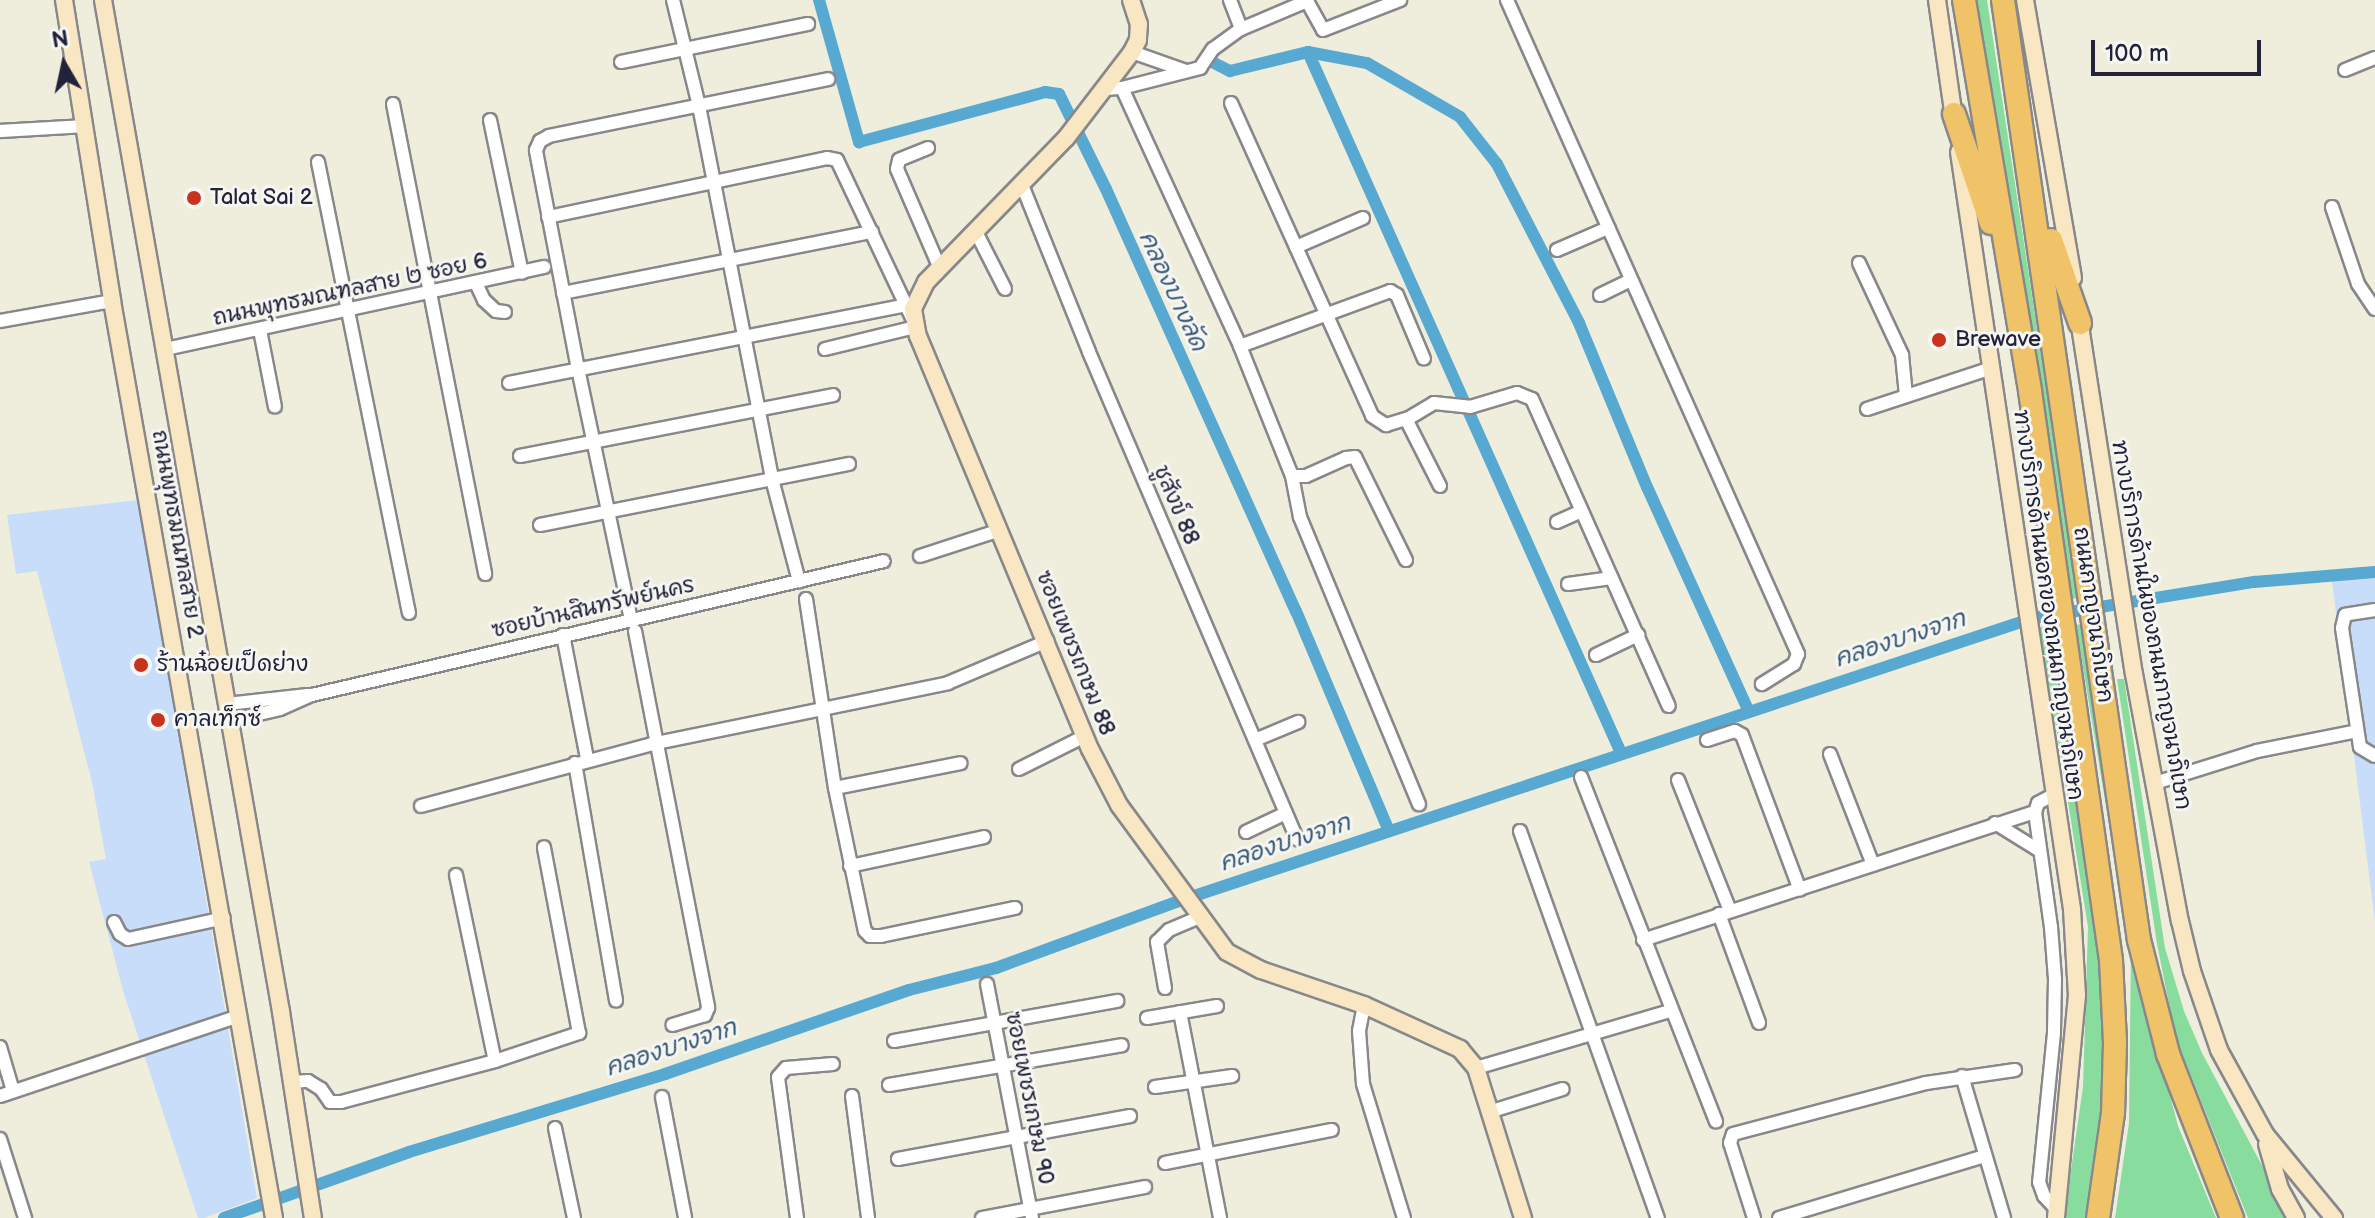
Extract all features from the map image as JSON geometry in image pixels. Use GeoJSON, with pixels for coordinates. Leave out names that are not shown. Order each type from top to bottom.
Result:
{"type":"FeatureCollection","features":[{"type":"Feature","properties":{"kind":"highway","name":"ถนนกาญจนาภิเษก"},"geometry":{"type":"LineString","coordinates":[[1964,0],[2072,681],[2111,960],[2115,1043],[2113,1113],[2098,1218]]}},
{"type":"Feature","properties":{"kind":"highway","name":"ถนนกาญจนาภิเษก"},"geometry":{"type":"LineString","coordinates":[[2003,0],[2034,193],[2139,940],[2151,992],[2189,1116],[2232,1218]]}},
{"type":"Feature","properties":{"kind":"highway"},"geometry":{"type":"LineString","coordinates":[[1954,114],[2010,281]]}},
{"type":"Feature","properties":{"kind":"highway"},"geometry":{"type":"LineString","coordinates":[[2034,193],[2080,323]]}},
{"type":"Feature","properties":{"kind":"main road"},"geometry":{"type":"LineString","coordinates":[[915,325],[917,295],[939,266],[1114,89],[1138,40],[1139,24],[1131,0]]}},
{"type":"Feature","properties":{"kind":"main road","name":"ทางบริการด้านนอกของถนนกาญจนาภิเษก"},"geometry":{"type":"LineString","coordinates":[[1937,0],[2072,909],[2077,995],[2067,1125],[2056,1214]]}},
{"type":"Feature","properties":{"kind":"main road","name":"ทางบริการด้านในของถนนกาญจนาภิเษก"},"geometry":{"type":"LineString","coordinates":[[2025,0],[2080,323],[2134,674],[2180,921],[2203,1007],[2219,1050],[2265,1134],[2334,1218]]}},
{"type":"Feature","properties":{"kind":"main road","name":"ถนนพุทธมณฑลสาย 2"},"geometry":{"type":"LineString","coordinates":[[103,1],[292,1082],[313,1218]]}},
{"type":"Feature","properties":{"kind":"main road","name":"ถนนพุทธมณฑลสาย 2"},"geometry":{"type":"LineString","coordinates":[[68,4],[112,301],[224,918],[274,1218]]}},
{"type":"Feature","properties":{"kind":"main road","name":"ซอยเพชรเกษม 88"},"geometry":{"type":"LineString","coordinates":[[915,325],[1085,736],[1119,805],[1177,887],[1227,952],[1240,961],[1364,1005],[1460,1049],[1476,1068]]}},
{"type":"Feature","properties":{"kind":"main road"},"geometry":{"type":"LineString","coordinates":[[1476,1068],[1523,1218]]}},
{"type":"Feature","properties":{"kind":"main road"},"geometry":{"type":"LineString","coordinates":[[2265,1134],[2280,1189],[2296,1218]]}},
{"type":"Feature","properties":{"kind":"street"},"geometry":{"type":"LineString","coordinates":[[673,0],[699,106],[772,479],[799,581]]}},
{"type":"Feature","properties":{"kind":"street"},"geometry":{"type":"LineString","coordinates":[[1230,0],[1241,29]]}},
{"type":"Feature","properties":{"kind":"street"},"geometry":{"type":"LineString","coordinates":[[1400,0],[1326,30],[1320,29],[1307,1],[1241,29],[1213,49],[1200,68],[1114,89],[1240,346],[1292,476],[1300,517],[1419,804]]}},
{"type":"Feature","properties":{"kind":"street"},"geometry":{"type":"LineString","coordinates":[[1507,0],[1798,654],[1794,664],[1762,684]]}},
{"type":"Feature","properties":{"kind":"street"},"geometry":{"type":"LineString","coordinates":[[621,62],[808,24]]}},
{"type":"Feature","properties":{"kind":"street"},"geometry":{"type":"LineString","coordinates":[[1132,52],[1186,71]]}},
{"type":"Feature","properties":{"kind":"street"},"geometry":{"type":"LineString","coordinates":[[2345,70],[2375,58]]}},
{"type":"Feature","properties":{"kind":"street"},"geometry":{"type":"LineString","coordinates":[[673,1025],[705,1015],[708,1008],[658,743],[592,440],[536,150],[540,141],[828,79]]}},
{"type":"Feature","properties":{"kind":"street"},"geometry":{"type":"LineString","coordinates":[[1231,103],[1372,416],[1386,425],[1406,419],[1434,403],[1466,406],[1517,393],[1532,399],[1669,706]]}},
{"type":"Feature","properties":{"kind":"street"},"geometry":{"type":"LineString","coordinates":[[393,104],[485,574]]}},
{"type":"Feature","properties":{"kind":"street"},"geometry":{"type":"LineString","coordinates":[[490,120],[522,273]]}},
{"type":"Feature","properties":{"kind":"street"},"geometry":{"type":"LineString","coordinates":[[0,131],[84,126]]}},
{"type":"Feature","properties":{"kind":"street"},"geometry":{"type":"LineString","coordinates":[[928,148],[899,160],[897,169],[939,266]]}},
{"type":"Feature","properties":{"kind":"street"},"geometry":{"type":"LineString","coordinates":[[548,217],[827,158],[837,160],[915,325],[825,349]]}},
{"type":"Feature","properties":{"kind":"street"},"geometry":{"type":"LineString","coordinates":[[318,162],[409,613]]}},
{"type":"Feature","properties":{"kind":"street","name":"ชูสังข์ 88"},"geometry":{"type":"LineString","coordinates":[[1022,185],[1089,352],[1297,839]]}},
{"type":"Feature","properties":{"kind":"street"},"geometry":{"type":"LineString","coordinates":[[2332,207],[2358,284],[2375,309]]}},
{"type":"Feature","properties":{"kind":"street"},"geometry":{"type":"LineString","coordinates":[[1296,247],[1363,218]]}},
{"type":"Feature","properties":{"kind":"street"},"geometry":{"type":"LineString","coordinates":[[1557,250],[1608,228]]}},
{"type":"Feature","properties":{"kind":"street"},"geometry":{"type":"LineString","coordinates":[[975,230],[1005,289]]}},
{"type":"Feature","properties":{"kind":"street"},"geometry":{"type":"LineString","coordinates":[[563,293],[872,232]]}},
{"type":"Feature","properties":{"kind":"street"},"geometry":{"type":"LineString","coordinates":[[1859,263],[1902,355],[1906,396]]}},
{"type":"Feature","properties":{"kind":"street","name":"ถนนพุทธมณฑลสาย ๒ ซอย 6"},"geometry":{"type":"LineString","coordinates":[[165,349],[544,267]]}},
{"type":"Feature","properties":{"kind":"street"},"geometry":{"type":"LineString","coordinates":[[1600,295],[1631,280]]}},
{"type":"Feature","properties":{"kind":"street"},"geometry":{"type":"LineString","coordinates":[[476,283],[484,300],[496,311],[505,312]]}},
{"type":"Feature","properties":{"kind":"street"},"geometry":{"type":"LineString","coordinates":[[1240,346],[1325,313],[1394,292],[1424,359]]}},
{"type":"Feature","properties":{"kind":"street"},"geometry":{"type":"LineString","coordinates":[[0,321],[112,301]]}},
{"type":"Feature","properties":{"kind":"street"},"geometry":{"type":"LineString","coordinates":[[509,383],[906,305]]}},
{"type":"Feature","properties":{"kind":"street"},"geometry":{"type":"LineString","coordinates":[[260,330],[275,407]]}},
{"type":"Feature","properties":{"kind":"street"},"geometry":{"type":"LineString","coordinates":[[1867,409],[1992,368]]}},
{"type":"Feature","properties":{"kind":"street"},"geometry":{"type":"LineString","coordinates":[[520,456],[833,395]]}},
{"type":"Feature","properties":{"kind":"street"},"geometry":{"type":"LineString","coordinates":[[1406,419],[1440,486]]}},
{"type":"Feature","properties":{"kind":"street"},"geometry":{"type":"LineString","coordinates":[[1292,476],[1306,476],[1355,457],[1406,560]]}},
{"type":"Feature","properties":{"kind":"street"},"geometry":{"type":"LineString","coordinates":[[540,525],[849,464]]}},
{"type":"Feature","properties":{"kind":"street"},"geometry":{"type":"LineString","coordinates":[[1557,522],[1582,511]]}},
{"type":"Feature","properties":{"kind":"street"},"geometry":{"type":"LineString","coordinates":[[920,556],[1000,530]]}},
{"type":"Feature","properties":{"kind":"street","name":"ซอยบ้านสินทรัพย์นคร"},"geometry":{"type":"LineString","coordinates":[[228,713],[563,635],[633,626],[884,561]]}},
{"type":"Feature","properties":{"kind":"street"},"geometry":{"type":"LineString","coordinates":[[1568,584],[1612,578]]}},
{"type":"Feature","properties":{"kind":"street"},"geometry":{"type":"LineString","coordinates":[[806,599],[835,788],[865,931],[870,936],[1015,908]]}},
{"type":"Feature","properties":{"kind":"street"},"geometry":{"type":"LineString","coordinates":[[2375,610],[2352,611],[2342,621],[2346,732],[2360,747],[2375,756]]}},
{"type":"Feature","properties":{"kind":"street"},"geometry":{"type":"LineString","coordinates":[[563,635],[616,1000]]}},
{"type":"Feature","properties":{"kind":"street"},"geometry":{"type":"LineString","coordinates":[[1596,655],[1638,635]]}},
{"type":"Feature","properties":{"kind":"street"},"geometry":{"type":"LineString","coordinates":[[421,806],[658,743],[948,683],[1047,641]]}},
{"type":"Feature","properties":{"kind":"street"},"geometry":{"type":"LineString","coordinates":[[1255,740],[1298,722]]}},
{"type":"Feature","properties":{"kind":"street"},"geometry":{"type":"LineString","coordinates":[[1707,740],[1735,731],[1742,735],[1800,890]]}},
{"type":"Feature","properties":{"kind":"street"},"geometry":{"type":"LineString","coordinates":[[2155,783],[2257,751],[2346,732]]}},
{"type":"Feature","properties":{"kind":"street"},"geometry":{"type":"LineString","coordinates":[[1019,769],[1085,736]]}},
{"type":"Feature","properties":{"kind":"street"},"geometry":{"type":"LineString","coordinates":[[1830,754],[1873,865]]}},
{"type":"Feature","properties":{"kind":"street"},"geometry":{"type":"LineString","coordinates":[[835,788],[961,763]]}},
{"type":"Feature","properties":{"kind":"street"},"geometry":{"type":"LineString","coordinates":[[1581,777],[1716,1122]]}},
{"type":"Feature","properties":{"kind":"street"},"geometry":{"type":"LineString","coordinates":[[1678,780],[1759,1023]]}},
{"type":"Feature","properties":{"kind":"street"},"geometry":{"type":"LineString","coordinates":[[2053,795],[2038,803],[2035,812],[2055,979],[2046,1125],[2039,1182],[2056,1214]]}},
{"type":"Feature","properties":{"kind":"street"},"geometry":{"type":"LineString","coordinates":[[1643,940],[2035,812]]}},
{"type":"Feature","properties":{"kind":"street"},"geometry":{"type":"LineString","coordinates":[[1246,832],[1286,813]]}},
{"type":"Feature","properties":{"kind":"street"},"geometry":{"type":"LineString","coordinates":[[1995,823],[2040,851]]}},
{"type":"Feature","properties":{"kind":"street"},"geometry":{"type":"LineString","coordinates":[[1520,831],[1658,1218]]}},
{"type":"Feature","properties":{"kind":"street"},"geometry":{"type":"LineString","coordinates":[[850,866],[984,837]]}},
{"type":"Feature","properties":{"kind":"street"},"geometry":{"type":"LineString","coordinates":[[292,1082],[308,1081],[321,1089],[330,1102],[341,1102],[495,1061],[579,1033],[544,847]]}},
{"type":"Feature","properties":{"kind":"street"},"geometry":{"type":"LineString","coordinates":[[456,875],[495,1061]]}},
{"type":"Feature","properties":{"kind":"street"},"geometry":{"type":"LineString","coordinates":[[1165,988],[1157,942],[1197,912]]}},
{"type":"Feature","properties":{"kind":"street"},"geometry":{"type":"LineString","coordinates":[[114,922],[123,938],[128,939],[224,918]]}},
{"type":"Feature","properties":{"kind":"street","name":"ซอยเพชรเกษม 90"},"geometry":{"type":"LineString","coordinates":[[987,984],[1031,1213]]}},
{"type":"Feature","properties":{"kind":"street"},"geometry":{"type":"LineString","coordinates":[[894,1041],[1117,1001]]}},
{"type":"Feature","properties":{"kind":"street"},"geometry":{"type":"LineString","coordinates":[[1364,1005],[1359,1031],[1363,1084],[1404,1218]]}},
{"type":"Feature","properties":{"kind":"street"},"geometry":{"type":"LineString","coordinates":[[1147,1018],[1217,1006]]}},
{"type":"Feature","properties":{"kind":"street"},"geometry":{"type":"LineString","coordinates":[[1476,1068],[1670,1011]]}},
{"type":"Feature","properties":{"kind":"street"},"geometry":{"type":"LineString","coordinates":[[1180,1012],[1220,1218]]}},
{"type":"Feature","properties":{"kind":"street"},"geometry":{"type":"LineString","coordinates":[[0,1047],[6,1094],[239,1016]]}},
{"type":"Feature","properties":{"kind":"street"},"geometry":{"type":"LineString","coordinates":[[889,1085],[1122,1045]]}},
{"type":"Feature","properties":{"kind":"street"},"geometry":{"type":"LineString","coordinates":[[797,1218],[778,1077],[786,1068],[833,1064]]}},
{"type":"Feature","properties":{"kind":"street"},"geometry":{"type":"LineString","coordinates":[[1754,1218],[1730,1143],[1733,1134],[1962,1076],[2015,1070]]}},
{"type":"Feature","properties":{"kind":"street"},"geometry":{"type":"LineString","coordinates":[[1155,1087],[1232,1076]]}},
{"type":"Feature","properties":{"kind":"street"},"geometry":{"type":"LineString","coordinates":[[1962,1076],[2004,1218]]}},
{"type":"Feature","properties":{"kind":"street"},"geometry":{"type":"LineString","coordinates":[[1489,1112],[1563,1089]]}},
{"type":"Feature","properties":{"kind":"street"},"geometry":{"type":"LineString","coordinates":[[852,1096],[868,1218]]}},
{"type":"Feature","properties":{"kind":"street"},"geometry":{"type":"LineString","coordinates":[[662,1097],[685,1218]]}},
{"type":"Feature","properties":{"kind":"street"},"geometry":{"type":"LineString","coordinates":[[898,1159],[1130,1116]]}},
{"type":"Feature","properties":{"kind":"street"},"geometry":{"type":"LineString","coordinates":[[2046,1125],[2067,1125]]}},
{"type":"Feature","properties":{"kind":"street"},"geometry":{"type":"LineString","coordinates":[[555,1128],[574,1218]]}},
{"type":"Feature","properties":{"kind":"street"},"geometry":{"type":"LineString","coordinates":[[1165,1163],[1332,1130]]}},
{"type":"Feature","properties":{"kind":"street"},"geometry":{"type":"LineString","coordinates":[[0,1139],[25,1218]]}},
{"type":"Feature","properties":{"kind":"street"},"geometry":{"type":"LineString","coordinates":[[1779,1218],[1984,1156]]}},
{"type":"Feature","properties":{"kind":"street"},"geometry":{"type":"LineString","coordinates":[[982,1218],[1031,1213],[1145,1187]]}},
{"type":"Feature","properties":{"kind":"shaded area"},"geometry":{"type":"Polygon","coordinates":[[[138,500],[257,1198],[204,1218],[198,1218],[124,994],[89,862],[106,859],[92,782],[37,571],[16,574],[7,515],[138,500]]]}},
{"type":"Feature","properties":{"kind":"shaded area"},"geometry":{"type":"Polygon","coordinates":[[[2375,578],[2375,922],[2332,581],[2375,578]]]}},
{"type":"Feature","properties":{"kind":"green space"},"geometry":{"type":"Polygon","coordinates":[[[1974,0],[1987,0],[2078,598],[2070,599],[1974,0]]]}},
{"type":"Feature","properties":{"kind":"green space"},"geometry":{"type":"Polygon","coordinates":[[[2082,624],[2126,904],[2122,903],[2076,625],[2082,624]]]}},
{"type":"Feature","properties":{"kind":"green space"},"geometry":{"type":"Polygon","coordinates":[[[2049,626],[2103,981],[2102,1137],[2086,1218],[2064,1218],[2083,1087],[2088,927],[2040,627],[2049,626]]]}},
{"type":"Feature","properties":{"kind":"green space"},"geometry":{"type":"Polygon","coordinates":[[[2117,679],[2124,679],[2165,948],[2184,1011],[2202,1053],[2290,1218],[2248,1218],[2176,1038],[2157,944],[2117,679]]]}},
{"type":"Feature","properties":{"kind":"green space"},"geometry":{"type":"Polygon","coordinates":[[[2131,948],[2178,1126],[2216,1218],[2115,1218],[2129,1123],[2131,948]]]}},
{"type":"Feature","properties":{"kind":"waterway","name":"คลองบางลัด"},"geometry":{"type":"LineString","coordinates":[[819,0],[859,142],[1045,92],[1059,94],[1106,189],[1296,611],[1389,831]]}},
{"type":"Feature","properties":{"kind":"waterway"},"geometry":{"type":"LineString","coordinates":[[1308,52],[1367,63],[1460,117],[1497,164],[1579,323],[1647,487],[1748,710]]}},
{"type":"Feature","properties":{"kind":"waterway"},"geometry":{"type":"LineString","coordinates":[[1214,63],[1230,71],[1308,52],[1621,753]]}},
{"type":"Feature","properties":{"kind":"waterway","name":"คลองบางจาก"},"geometry":{"type":"LineString","coordinates":[[224,1218],[409,1152],[665,1074],[909,990],[996,968],[1185,899],[2033,618],[2254,582],[2375,572]]}},
{"type":"Feature","properties":{"kind":"place","name":"Talat Sai 2"},"geometry":{"type":"Point","coordinates":[194,198]}},
{"type":"Feature","properties":{"kind":"place","name":"Brewave"},"geometry":{"type":"Point","coordinates":[1939,340]}},
{"type":"Feature","properties":{"kind":"place","name":"ร้านฉ๋อยเป็ดย่าง"},"geometry":{"type":"Point","coordinates":[141,665]}},
{"type":"Feature","properties":{"kind":"place","name":"คาลเท็กซ์"},"geometry":{"type":"Point","coordinates":[158,720]}}]}
